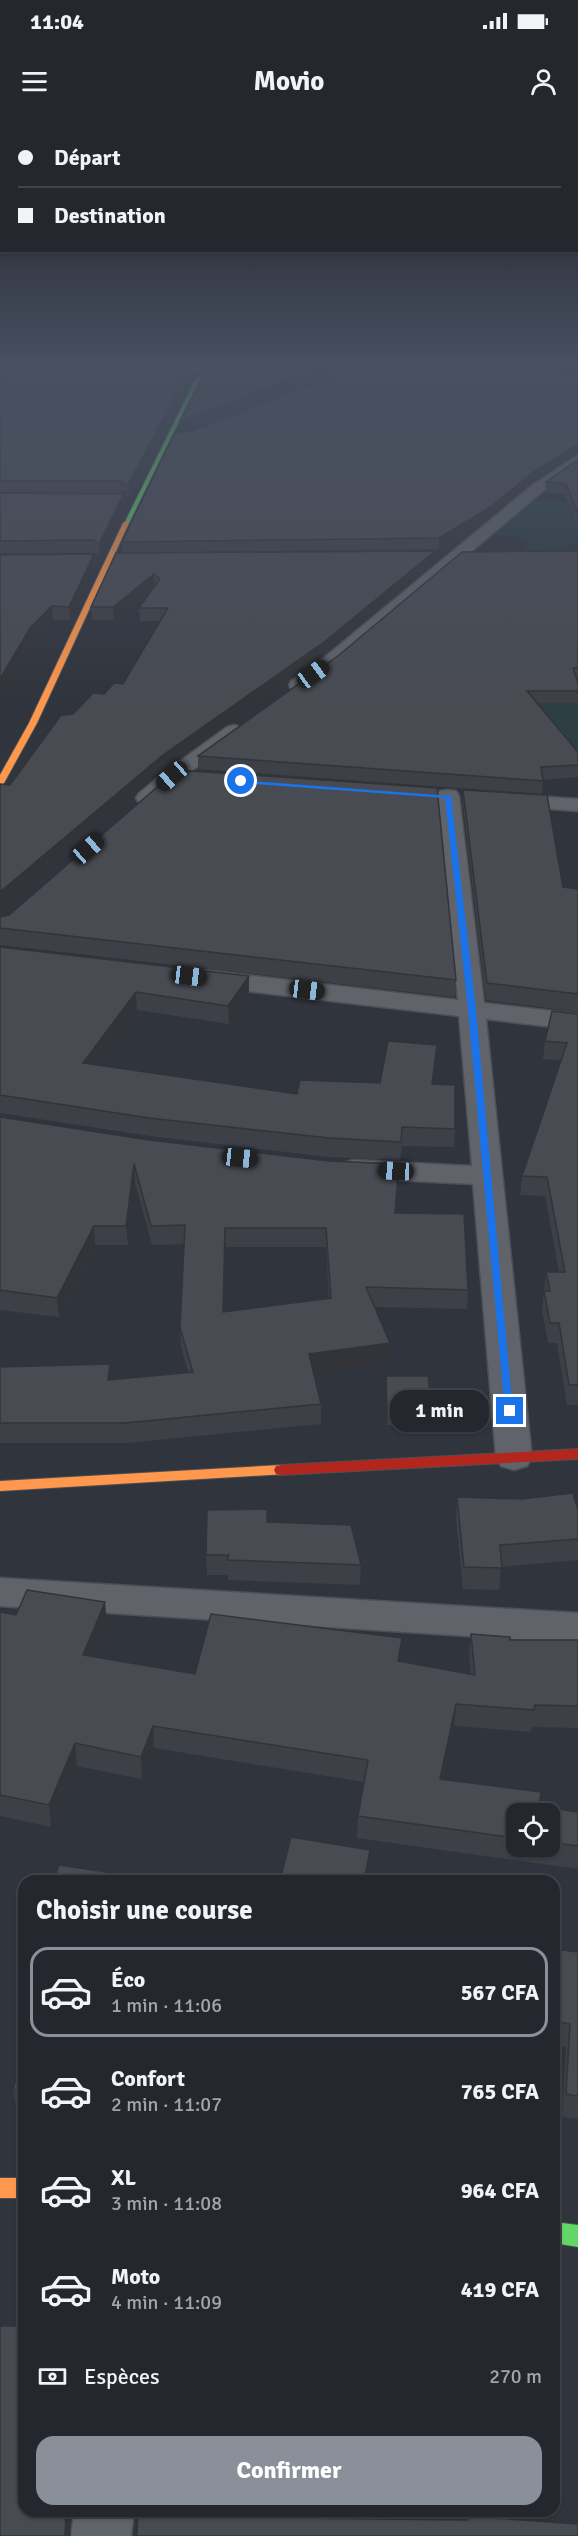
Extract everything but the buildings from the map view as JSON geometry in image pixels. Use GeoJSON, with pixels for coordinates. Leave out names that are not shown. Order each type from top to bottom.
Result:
{"type":"FeatureCollection","features":[{"type":"Feature","properties":{"kind":"street"},"geometry":{"type":"LineString","coordinates":[[0,783],[117,558],[136,499],[148,477]]}},
{"type":"Feature","properties":{"kind":"street"},"geometry":{"type":"LineString","coordinates":[[284,695],[331,661],[553,477]]}},
{"type":"Feature","properties":{"kind":"street"},"geometry":{"type":"LineString","coordinates":[[89,570],[112,519]]}},
{"type":"Feature","properties":{"kind":"street"},"geometry":{"type":"LineString","coordinates":[[434,557],[479,556]]}},
{"type":"Feature","properties":{"kind":"street"},"geometry":{"type":"LineString","coordinates":[[136,807],[172,776],[247,722]]}},
{"type":"Feature","properties":{"kind":"street"},"geometry":{"type":"LineString","coordinates":[[172,776],[206,779]]}},
{"type":"Feature","properties":{"kind":"street"},"geometry":{"type":"LineString","coordinates":[[514,1458],[472,1010],[457,797],[578,805]]}},
{"type":"Feature","properties":{"kind":"street"},"geometry":{"type":"LineString","coordinates":[[177,975],[578,1022]]}},
{"type":"Feature","properties":{"kind":"street"},"geometry":{"type":"LineString","coordinates":[[329,1168],[487,1176]]}},
{"type":"Feature","properties":{"kind":"street"},"geometry":{"type":"LineString","coordinates":[[0,1486],[578,1454]]}},
{"type":"Feature","properties":{"kind":"street"},"geometry":{"type":"LineString","coordinates":[[0,1592],[578,1628]]}},
{"type":"Feature","properties":{"kind":"street"},"geometry":{"type":"LineString","coordinates":[[0,2188],[18,2188]]}},
{"type":"Feature","properties":{"kind":"street"},"geometry":{"type":"LineString","coordinates":[[560,2234],[578,2236]]}},
{"type":"Feature","properties":{"kind":"street"},"geometry":{"type":"LineString","coordinates":[[101,2536],[103,2517]]}},
{"type":"Feature","properties":{"kind":"shaded area"},"geometry":{"type":"Polygon","coordinates":[[[524,500],[578,503],[578,541],[564,548],[526,551],[529,538],[485,533],[524,500]]]}},
{"type":"Feature","properties":{"kind":"shaded area"},"geometry":{"type":"Polygon","coordinates":[[[578,700],[578,775],[434,705],[578,700]]]}},
{"type":"Feature","properties":{"kind":"traffic: fast"},"geometry":{"type":"LineString","coordinates":[[126,523],[149,477]]}},
{"type":"Feature","properties":{"kind":"traffic: fast"},"geometry":{"type":"LineString","coordinates":[[560,2234],[578,2236]]}},
{"type":"Feature","properties":{"kind":"traffic: slow"},"geometry":{"type":"LineString","coordinates":[[0,783],[33,723],[126,523]]}},
{"type":"Feature","properties":{"kind":"traffic: slow"},"geometry":{"type":"LineString","coordinates":[[0,1486],[281,1470]]}},
{"type":"Feature","properties":{"kind":"traffic: slow"},"geometry":{"type":"LineString","coordinates":[[0,2188],[18,2188]]}},
{"type":"Feature","properties":{"kind":"traffic: jam"},"geometry":{"type":"LineString","coordinates":[[281,1470],[578,1454]]}},
{"type":"Feature","properties":{"kind":"route"},"geometry":{"type":"LineString","coordinates":[[241,781],[448,796],[472,1010],[510,1411]]}}]}
